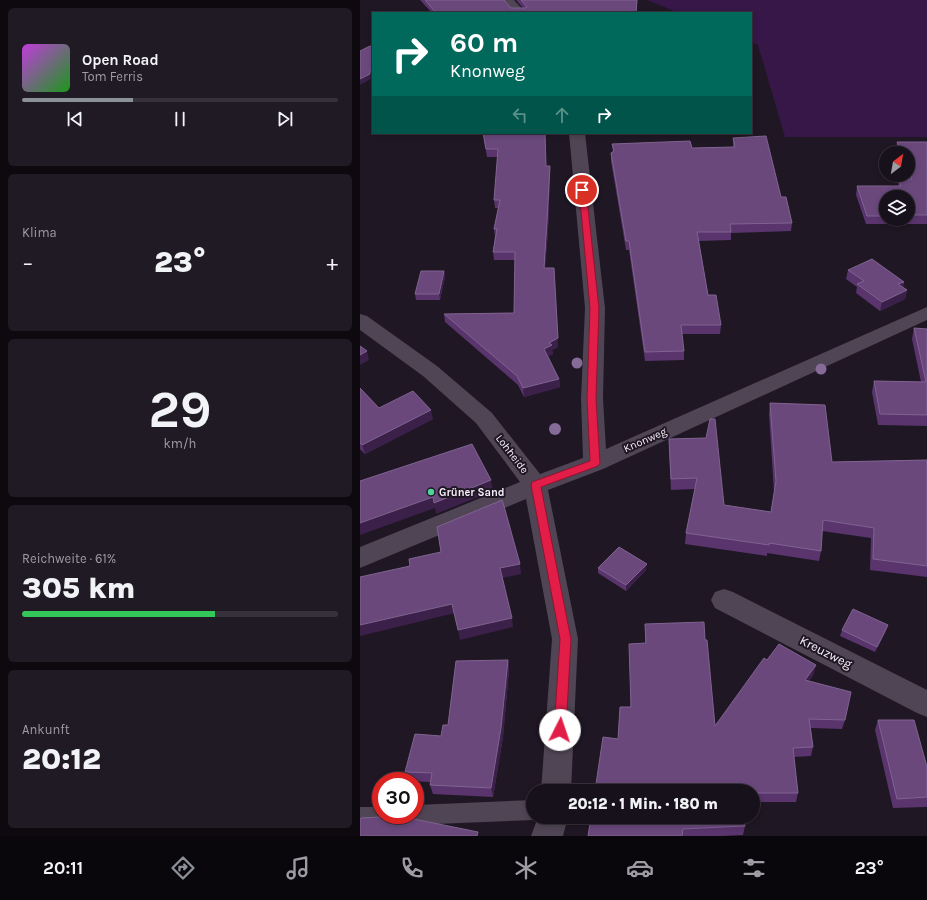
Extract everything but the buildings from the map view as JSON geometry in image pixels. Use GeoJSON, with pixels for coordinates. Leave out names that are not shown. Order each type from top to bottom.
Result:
{"type":"FeatureCollection","features":[{"type":"Feature","properties":{"kind":"street"},"geometry":{"type":"LineString","coordinates":[[507,0],[519,12]]}},
{"type":"Feature","properties":{"kind":"street"},"geometry":{"type":"LineString","coordinates":[[577,134],[594,308],[592,399],[595,463]]}},
{"type":"Feature","properties":{"kind":"street","name":"Knonweg"},"geometry":{"type":"LineString","coordinates":[[360,558],[535,485],[595,463],[927,313]]}},
{"type":"Feature","properties":{"kind":"street","name":"Lohheide"},"geometry":{"type":"LineString","coordinates":[[360,320],[430,371],[484,418],[535,485],[565,639],[556,784]]}},
{"type":"Feature","properties":{"kind":"street","name":"Kreuzweg"},"geometry":{"type":"LineString","coordinates":[[724,600],[927,704]]}},
{"type":"Feature","properties":{"kind":"street"},"geometry":{"type":"LineString","coordinates":[[547,836],[551,824]]}},
{"type":"Feature","properties":{"kind":"lane"},"geometry":{"type":"LineString","coordinates":[[424,815],[526,810]]}},
{"type":"Feature","properties":{"kind":"lane"},"geometry":{"type":"LineString","coordinates":[[360,817],[372,817]]}},
{"type":"Feature","properties":{"kind":"shaded area"},"geometry":{"type":"Polygon","coordinates":[[[647,0],[927,0],[927,137],[785,137],[758,45],[752,42],[752,12],[677,12],[647,0]]]}},
{"type":"Feature","properties":{"kind":"place","name":"Grüner Sand"},"geometry":{"type":"Point","coordinates":[431,492]}},
{"type":"Feature","properties":{"kind":"route"},"geometry":{"type":"LineString","coordinates":[[560,730],[565,639],[535,485],[595,463],[592,399],[594,308],[582,190]]}}]}
